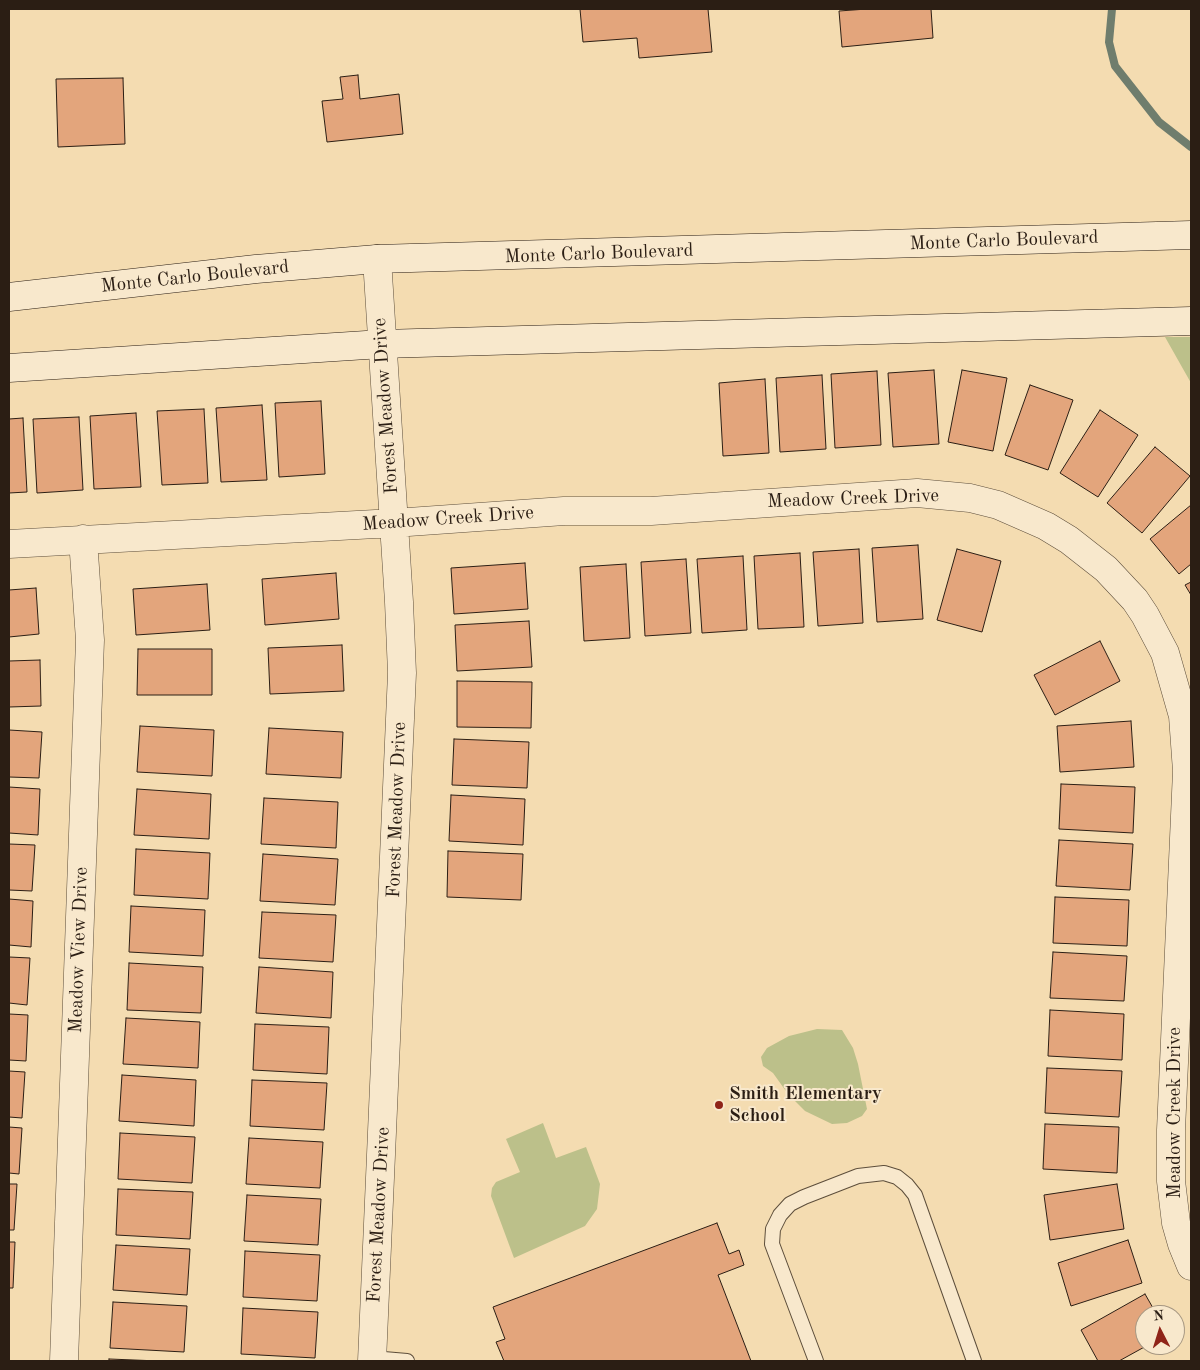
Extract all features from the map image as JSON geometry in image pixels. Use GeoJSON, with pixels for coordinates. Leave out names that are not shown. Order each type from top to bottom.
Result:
{"type":"FeatureCollection","features":[{"type":"Feature","properties":{"kind":"street","name":"Monte Carlo Boulevard"},"geometry":{"type":"LineString","coordinates":[[9,297],[256,269],[377,259],[1191,235]]}},
{"type":"Feature","properties":{"kind":"street","name":"Forest Meadow Drive"},"geometry":{"type":"LineString","coordinates":[[372,1360],[401,709],[399,602],[377,259]]}},
{"type":"Feature","properties":{"kind":"street"},"geometry":{"type":"LineString","coordinates":[[9,368],[382,344],[1191,321]]}},
{"type":"Feature","properties":{"kind":"street","name":"Meadow Creek Drive"},"geometry":{"type":"LineString","coordinates":[[9,544],[394,523],[564,511],[629,512],[917,494],[970,498],[998,505],[1046,526],[1088,554],[1135,600],[1156,633],[1172,674],[1183,716],[1187,771],[1181,1152],[1176,1224],[1191,1266]]}},
{"type":"Feature","properties":{"kind":"street","name":"Meadow View Drive"},"geometry":{"type":"LineString","coordinates":[[64,1361],[90,640],[83,539]]}},
{"type":"Feature","properties":{"kind":"lane"},"geometry":{"type":"LineString","coordinates":[[816,1361],[772,1244],[774,1228],[785,1209],[804,1197],[858,1176],[884,1173],[897,1177],[907,1184],[915,1195],[974,1361]]}},
{"type":"Feature","properties":{"kind":"lane"},"geometry":{"type":"LineString","coordinates":[[372,1360],[407,1361]]}},
{"type":"Feature","properties":{"kind":"green space"},"geometry":{"type":"Polygon","coordinates":[[[1165,337],[1191,337],[1191,383],[1165,337]]]}},
{"type":"Feature","properties":{"kind":"green space"},"geometry":{"type":"Polygon","coordinates":[[[817,1029],[842,1030],[853,1048],[867,1109],[862,1116],[847,1123],[832,1124],[805,1111],[788,1094],[773,1073],[763,1066],[761,1057],[767,1048],[789,1036],[817,1029]]]}},
{"type":"Feature","properties":{"kind":"green space"},"geometry":{"type":"Polygon","coordinates":[[[543,1123],[556,1158],[586,1147],[600,1184],[597,1209],[585,1226],[514,1258],[491,1196],[492,1188],[496,1182],[520,1172],[506,1139],[543,1123]]]}},
{"type":"Feature","properties":{"kind":"building"},"geometry":{"type":"Polygon","coordinates":[[[580,9],[708,9],[712,52],[639,58],[637,38],[583,42],[580,9]]]}},
{"type":"Feature","properties":{"kind":"building"},"geometry":{"type":"Polygon","coordinates":[[[931,9],[933,38],[842,47],[839,11],[931,9]]]}},
{"type":"Feature","properties":{"kind":"building"},"geometry":{"type":"Polygon","coordinates":[[[358,75],[360,99],[399,94],[403,134],[327,142],[322,101],[343,99],[340,77],[358,75]]]}},
{"type":"Feature","properties":{"kind":"building"},"geometry":{"type":"Polygon","coordinates":[[[123,78],[125,144],[58,147],[56,79],[123,78]]]}},
{"type":"Feature","properties":{"kind":"building"},"geometry":{"type":"Polygon","coordinates":[[[934,370],[939,444],[893,447],[888,373],[934,370]]]}},
{"type":"Feature","properties":{"kind":"building"},"geometry":{"type":"Polygon","coordinates":[[[962,370],[1007,378],[993,451],[948,442],[962,370]]]}},
{"type":"Feature","properties":{"kind":"building"},"geometry":{"type":"Polygon","coordinates":[[[877,371],[881,445],[835,448],[831,374],[877,371]]]}},
{"type":"Feature","properties":{"kind":"building"},"geometry":{"type":"Polygon","coordinates":[[[822,375],[826,449],[780,452],[776,378],[822,375]]]}},
{"type":"Feature","properties":{"kind":"building"},"geometry":{"type":"Polygon","coordinates":[[[765,379],[769,453],[723,456],[719,383],[765,379]]]}},
{"type":"Feature","properties":{"kind":"building"},"geometry":{"type":"Polygon","coordinates":[[[1030,385],[1073,400],[1048,470],[1005,455],[1030,385]]]}},
{"type":"Feature","properties":{"kind":"building"},"geometry":{"type":"Polygon","coordinates":[[[321,401],[325,474],[279,477],[275,403],[321,401]]]}},
{"type":"Feature","properties":{"kind":"building"},"geometry":{"type":"Polygon","coordinates":[[[262,405],[267,480],[221,482],[216,408],[262,405]]]}},
{"type":"Feature","properties":{"kind":"building"},"geometry":{"type":"Polygon","coordinates":[[[204,409],[208,483],[162,485],[157,411],[204,409]]]}},
{"type":"Feature","properties":{"kind":"building"},"geometry":{"type":"Polygon","coordinates":[[[1100,410],[1138,435],[1098,497],[1060,473],[1100,410]]]}},
{"type":"Feature","properties":{"kind":"building"},"geometry":{"type":"Polygon","coordinates":[[[136,413],[141,487],[94,489],[90,416],[136,413]]]}},
{"type":"Feature","properties":{"kind":"building"},"geometry":{"type":"Polygon","coordinates":[[[79,417],[83,490],[37,493],[33,419],[79,417]]]}},
{"type":"Feature","properties":{"kind":"building"},"geometry":{"type":"Polygon","coordinates":[[[23,418],[27,492],[9,493],[9,419],[23,418]]]}},
{"type":"Feature","properties":{"kind":"building"},"geometry":{"type":"Polygon","coordinates":[[[1155,447],[1190,476],[1142,533],[1107,503],[1155,447]]]}},
{"type":"Feature","properties":{"kind":"building"},"geometry":{"type":"Polygon","coordinates":[[[1191,505],[1191,564],[1179,574],[1150,539],[1191,505]]]}},
{"type":"Feature","properties":{"kind":"building"},"geometry":{"type":"Polygon","coordinates":[[[918,545],[923,619],[877,622],[872,548],[918,545]]]}},
{"type":"Feature","properties":{"kind":"building"},"geometry":{"type":"Polygon","coordinates":[[[859,549],[863,623],[818,626],[813,552],[859,549]]]}},
{"type":"Feature","properties":{"kind":"building"},"geometry":{"type":"Polygon","coordinates":[[[957,549],[1001,561],[982,632],[937,620],[957,549]]]}},
{"type":"Feature","properties":{"kind":"building"},"geometry":{"type":"Polygon","coordinates":[[[800,553],[804,627],[758,629],[754,556],[800,553]]]}},
{"type":"Feature","properties":{"kind":"building"},"geometry":{"type":"Polygon","coordinates":[[[743,556],[747,630],[702,633],[697,559],[743,556]]]}},
{"type":"Feature","properties":{"kind":"building"},"geometry":{"type":"Polygon","coordinates":[[[686,559],[691,633],[645,636],[641,562],[686,559]]]}},
{"type":"Feature","properties":{"kind":"building"},"geometry":{"type":"Polygon","coordinates":[[[525,563],[528,609],[454,614],[451,568],[525,563]]]}},
{"type":"Feature","properties":{"kind":"building"},"geometry":{"type":"Polygon","coordinates":[[[626,564],[630,638],[584,641],[580,567],[626,564]]]}},
{"type":"Feature","properties":{"kind":"building"},"geometry":{"type":"Polygon","coordinates":[[[336,573],[339,619],[265,625],[262,579],[336,573]]]}},
{"type":"Feature","properties":{"kind":"building"},"geometry":{"type":"Polygon","coordinates":[[[1191,582],[1191,595],[1185,585],[1191,582]]]}},
{"type":"Feature","properties":{"kind":"building"},"geometry":{"type":"Polygon","coordinates":[[[207,584],[210,630],[136,635],[133,589],[207,584]]]}},
{"type":"Feature","properties":{"kind":"building"},"geometry":{"type":"Polygon","coordinates":[[[36,588],[39,634],[9,637],[9,590],[36,588]]]}},
{"type":"Feature","properties":{"kind":"building"},"geometry":{"type":"Polygon","coordinates":[[[529,621],[532,667],[457,671],[455,625],[529,621]]]}},
{"type":"Feature","properties":{"kind":"building"},"geometry":{"type":"Polygon","coordinates":[[[1100,641],[1120,681],[1055,715],[1034,675],[1100,641]]]}},
{"type":"Feature","properties":{"kind":"building"},"geometry":{"type":"Polygon","coordinates":[[[342,645],[344,691],[270,694],[268,648],[342,645]]]}},
{"type":"Feature","properties":{"kind":"building"},"geometry":{"type":"Polygon","coordinates":[[[138,649],[212,649],[212,695],[137,695],[138,649]]]}},
{"type":"Feature","properties":{"kind":"building"},"geometry":{"type":"Polygon","coordinates":[[[40,660],[41,706],[9,707],[9,661],[40,660]]]}},
{"type":"Feature","properties":{"kind":"building"},"geometry":{"type":"Polygon","coordinates":[[[457,681],[532,682],[531,728],[457,727],[457,681]]]}},
{"type":"Feature","properties":{"kind":"building"},"geometry":{"type":"Polygon","coordinates":[[[1131,721],[1134,767],[1060,772],[1057,726],[1131,721]]]}},
{"type":"Feature","properties":{"kind":"building"},"geometry":{"type":"Polygon","coordinates":[[[140,726],[214,730],[212,776],[137,772],[140,726]]]}},
{"type":"Feature","properties":{"kind":"building"},"geometry":{"type":"Polygon","coordinates":[[[269,728],[343,732],[341,778],[266,774],[269,728]]]}},
{"type":"Feature","properties":{"kind":"building"},"geometry":{"type":"Polygon","coordinates":[[[9,730],[42,732],[39,778],[9,777],[9,730]]]}},
{"type":"Feature","properties":{"kind":"building"},"geometry":{"type":"Polygon","coordinates":[[[454,739],[529,742],[527,788],[452,785],[454,739]]]}},
{"type":"Feature","properties":{"kind":"building"},"geometry":{"type":"Polygon","coordinates":[[[1061,784],[1135,787],[1133,833],[1059,829],[1061,784]]]}},
{"type":"Feature","properties":{"kind":"building"},"geometry":{"type":"Polygon","coordinates":[[[9,787],[40,789],[38,835],[9,833],[9,787]]]}},
{"type":"Feature","properties":{"kind":"building"},"geometry":{"type":"Polygon","coordinates":[[[137,789],[211,794],[209,839],[134,835],[137,789]]]}},
{"type":"Feature","properties":{"kind":"building"},"geometry":{"type":"Polygon","coordinates":[[[451,795],[525,799],[523,845],[449,841],[451,795]]]}},
{"type":"Feature","properties":{"kind":"building"},"geometry":{"type":"Polygon","coordinates":[[[264,798],[338,802],[336,848],[261,844],[264,798]]]}},
{"type":"Feature","properties":{"kind":"building"},"geometry":{"type":"Polygon","coordinates":[[[1059,840],[1133,844],[1130,890],[1056,886],[1059,840]]]}},
{"type":"Feature","properties":{"kind":"building"},"geometry":{"type":"Polygon","coordinates":[[[9,844],[35,845],[32,891],[9,890],[9,844]]]}},
{"type":"Feature","properties":{"kind":"building"},"geometry":{"type":"Polygon","coordinates":[[[136,849],[210,853],[208,899],[134,895],[136,849]]]}},
{"type":"Feature","properties":{"kind":"building"},"geometry":{"type":"Polygon","coordinates":[[[448,851],[523,854],[521,900],[447,897],[448,851]]]}},
{"type":"Feature","properties":{"kind":"building"},"geometry":{"type":"Polygon","coordinates":[[[263,854],[338,859],[335,905],[260,901],[263,854]]]}},
{"type":"Feature","properties":{"kind":"building"},"geometry":{"type":"Polygon","coordinates":[[[1055,897],[1129,900],[1127,946],[1053,943],[1055,897]]]}},
{"type":"Feature","properties":{"kind":"building"},"geometry":{"type":"Polygon","coordinates":[[[9,899],[33,901],[31,947],[9,945],[9,899]]]}},
{"type":"Feature","properties":{"kind":"building"},"geometry":{"type":"Polygon","coordinates":[[[131,906],[205,910],[203,956],[129,952],[131,906]]]}},
{"type":"Feature","properties":{"kind":"building"},"geometry":{"type":"Polygon","coordinates":[[[262,912],[336,915],[333,962],[259,958],[262,912]]]}},
{"type":"Feature","properties":{"kind":"building"},"geometry":{"type":"Polygon","coordinates":[[[1053,952],[1127,956],[1124,1001],[1050,998],[1053,952]]]}},
{"type":"Feature","properties":{"kind":"building"},"geometry":{"type":"Polygon","coordinates":[[[9,957],[30,958],[27,1005],[9,1003],[9,957]]]}},
{"type":"Feature","properties":{"kind":"building"},"geometry":{"type":"Polygon","coordinates":[[[129,963],[203,967],[201,1013],[127,1010],[129,963]]]}},
{"type":"Feature","properties":{"kind":"building"},"geometry":{"type":"Polygon","coordinates":[[[259,967],[333,972],[331,1018],[256,1013],[259,967]]]}},
{"type":"Feature","properties":{"kind":"building"},"geometry":{"type":"Polygon","coordinates":[[[1050,1010],[1124,1014],[1122,1060],[1048,1056],[1050,1010]]]}},
{"type":"Feature","properties":{"kind":"building"},"geometry":{"type":"Polygon","coordinates":[[[9,1014],[28,1015],[26,1061],[9,1060],[9,1014]]]}},
{"type":"Feature","properties":{"kind":"building"},"geometry":{"type":"Polygon","coordinates":[[[126,1018],[200,1022],[198,1068],[123,1064],[126,1018]]]}},
{"type":"Feature","properties":{"kind":"building"},"geometry":{"type":"Polygon","coordinates":[[[255,1024],[329,1027],[327,1074],[253,1070],[255,1024]]]}},
{"type":"Feature","properties":{"kind":"building"},"geometry":{"type":"Polygon","coordinates":[[[1047,1068],[1122,1071],[1119,1117],[1045,1113],[1047,1068]]]}},
{"type":"Feature","properties":{"kind":"building"},"geometry":{"type":"Polygon","coordinates":[[[9,1071],[25,1072],[22,1118],[9,1117],[9,1071]]]}},
{"type":"Feature","properties":{"kind":"building"},"geometry":{"type":"Polygon","coordinates":[[[122,1075],[196,1080],[194,1126],[119,1121],[122,1075]]]}},
{"type":"Feature","properties":{"kind":"building"},"geometry":{"type":"Polygon","coordinates":[[[252,1080],[327,1083],[324,1130],[250,1126],[252,1080]]]}},
{"type":"Feature","properties":{"kind":"building"},"geometry":{"type":"Polygon","coordinates":[[[1045,1124],[1119,1127],[1117,1173],[1043,1169],[1045,1124]]]}},
{"type":"Feature","properties":{"kind":"building"},"geometry":{"type":"Polygon","coordinates":[[[9,1127],[22,1128],[19,1174],[9,1173],[9,1127]]]}},
{"type":"Feature","properties":{"kind":"building"},"geometry":{"type":"Polygon","coordinates":[[[120,1133],[195,1137],[192,1183],[118,1179],[120,1133]]]}},
{"type":"Feature","properties":{"kind":"building"},"geometry":{"type":"Polygon","coordinates":[[[249,1138],[323,1142],[320,1188],[246,1184],[249,1138]]]}},
{"type":"Feature","properties":{"kind":"building"},"geometry":{"type":"Polygon","coordinates":[[[9,1184],[17,1184],[14,1230],[9,1230],[9,1184]]]}},
{"type":"Feature","properties":{"kind":"building"},"geometry":{"type":"Polygon","coordinates":[[[1117,1184],[1124,1229],[1050,1240],[1044,1195],[1117,1184]]]}},
{"type":"Feature","properties":{"kind":"building"},"geometry":{"type":"Polygon","coordinates":[[[118,1189],[193,1192],[190,1239],[116,1235],[118,1189]]]}},
{"type":"Feature","properties":{"kind":"building"},"geometry":{"type":"Polygon","coordinates":[[[247,1195],[321,1199],[318,1245],[244,1241],[247,1195]]]}},
{"type":"Feature","properties":{"kind":"building"},"geometry":{"type":"Polygon","coordinates":[[[717,1223],[729,1254],[739,1250],[744,1265],[718,1275],[751,1361],[504,1361],[496,1342],[505,1339],[493,1307],[717,1223]]]}},
{"type":"Feature","properties":{"kind":"building"},"geometry":{"type":"Polygon","coordinates":[[[1128,1240],[1142,1283],[1071,1306],[1058,1263],[1128,1240]]]}},
{"type":"Feature","properties":{"kind":"building"},"geometry":{"type":"Polygon","coordinates":[[[9,1242],[15,1242],[13,1288],[9,1288],[9,1242]]]}},
{"type":"Feature","properties":{"kind":"building"},"geometry":{"type":"Polygon","coordinates":[[[116,1245],[190,1249],[187,1295],[113,1290],[116,1245]]]}},
{"type":"Feature","properties":{"kind":"building"},"geometry":{"type":"Polygon","coordinates":[[[245,1251],[320,1255],[317,1301],[243,1297],[245,1251]]]}},
{"type":"Feature","properties":{"kind":"building"},"geometry":{"type":"Polygon","coordinates":[[[1145,1294],[1151,1305],[1135,1305],[1135,1352],[1119,1361],[1098,1361],[1081,1330],[1145,1294]]]}},
{"type":"Feature","properties":{"kind":"building"},"geometry":{"type":"Polygon","coordinates":[[[113,1302],[187,1306],[184,1352],[110,1348],[113,1302]]]}},
{"type":"Feature","properties":{"kind":"building"},"geometry":{"type":"Polygon","coordinates":[[[243,1308],[318,1312],[315,1358],[241,1354],[243,1308]]]}},
{"type":"Feature","properties":{"kind":"building"},"geometry":{"type":"Polygon","coordinates":[[[109,1359],[159,1361],[109,1361],[109,1359]]]}},
{"type":"Feature","properties":{"kind":"waterway"},"geometry":{"type":"LineString","coordinates":[[1112,9],[1109,42],[1115,66],[1159,122],[1191,147]]}},
{"type":"Feature","properties":{"kind":"place","name":"Smith Elementary School"},"geometry":{"type":"Point","coordinates":[719,1105]}}]}
